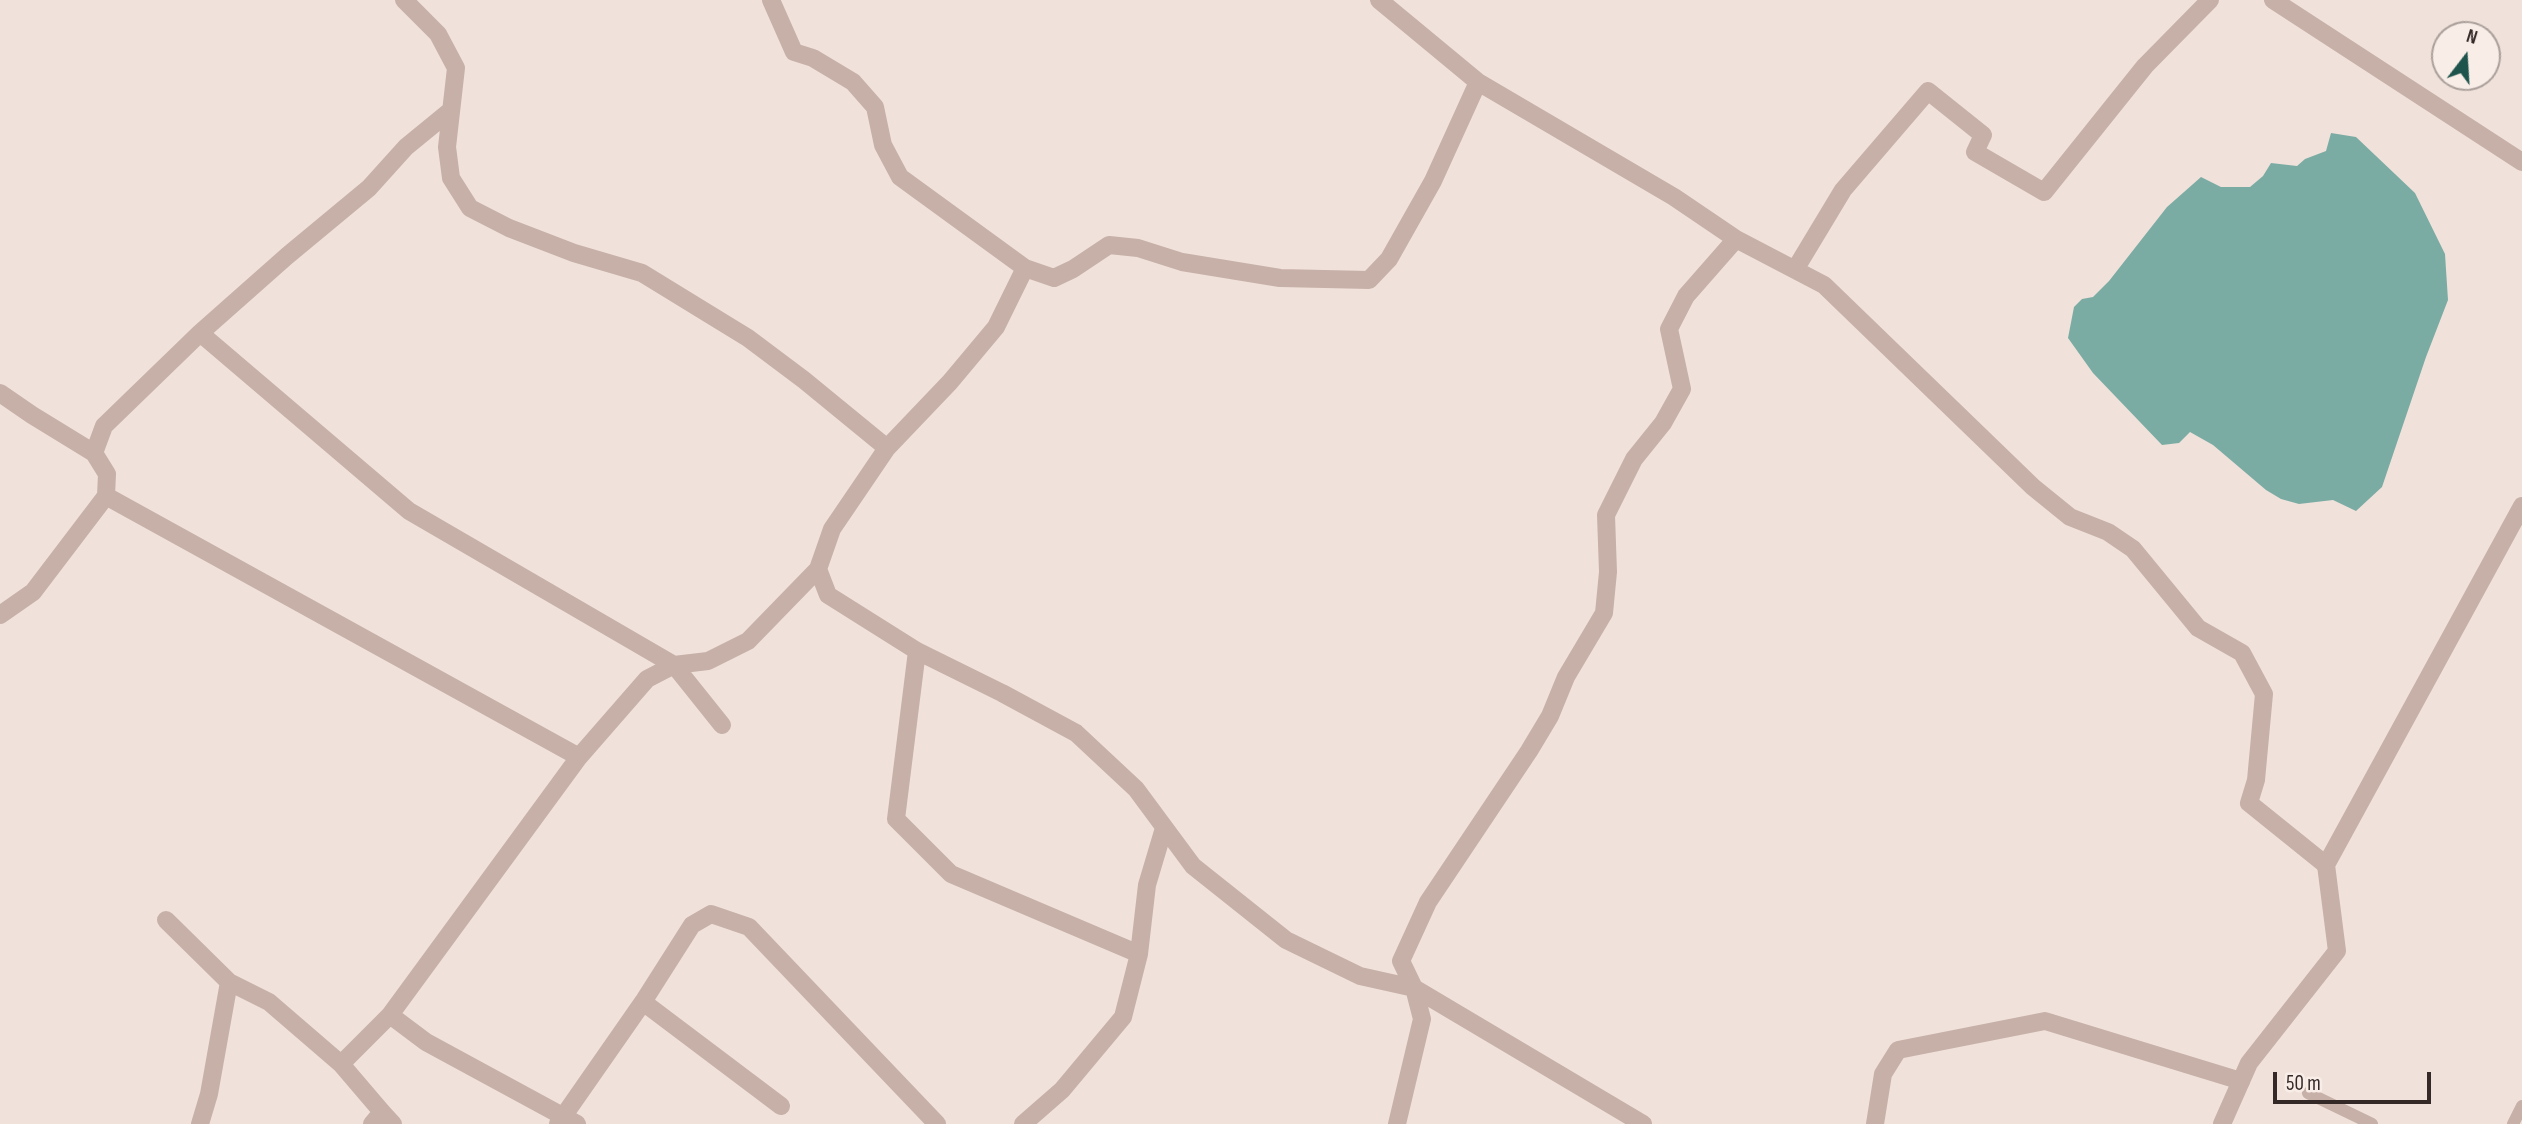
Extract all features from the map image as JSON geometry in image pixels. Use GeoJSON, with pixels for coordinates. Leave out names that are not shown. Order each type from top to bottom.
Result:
{"type":"FeatureCollection","features":[{"type":"Feature","properties":{"kind":"street"},"geometry":{"type":"LineString","coordinates":[[404,0],[438,34],[456,68],[447,147],[451,178],[470,208],[509,228],[574,253],[642,273],[748,338],[887,448]]}},
{"type":"Feature","properties":{"kind":"street"},"geometry":{"type":"LineString","coordinates":[[771,0],[794,52],[813,58],[853,82],[875,107],[883,145],[900,177],[1025,268],[1054,278],[1109,245],[1138,248],[1182,262],[1280,278],[1369,280],[1389,259],[1433,181],[1478,82]]}},
{"type":"Feature","properties":{"kind":"street"},"geometry":{"type":"LineString","coordinates":[[1379,0],[1478,82],[1653,185],[1736,239],[1824,285],[2033,487],[2070,517],[2108,533],[2133,549],[2197,628],[2242,653],[2264,694],[2256,780],[2249,803],[2326,865]]}},
{"type":"Feature","properties":{"kind":"street"},"geometry":{"type":"LineString","coordinates":[[1796,268],[1843,190],[1928,91],[1983,135],[1975,152],[2044,192],[2146,66],[2210,0]]}},
{"type":"Feature","properties":{"kind":"street"},"geometry":{"type":"LineString","coordinates":[[2273,0],[2522,162]]}},
{"type":"Feature","properties":{"kind":"street"},"geometry":{"type":"LineString","coordinates":[[93,453],[104,426],[200,333],[369,188],[407,147],[450,111]]}},
{"type":"Feature","properties":{"kind":"street"},"geometry":{"type":"LineString","coordinates":[[1397,1124],[1422,1019],[1414,988],[1401,961],[1428,902],[1530,751],[1550,716],[1566,677],[1604,612],[1608,572],[1606,515],[1634,459],[1663,423],[1682,389],[1669,329],[1686,296],[1736,239]]}},
{"type":"Feature","properties":{"kind":"street"},"geometry":{"type":"LineString","coordinates":[[341,1064],[390,1016],[579,757],[647,678],[674,665],[708,661],[748,640],[818,569],[832,529],[887,448],[950,382],[996,327],[1025,268]]}},
{"type":"Feature","properties":{"kind":"street"},"geometry":{"type":"LineString","coordinates":[[200,333],[409,512],[674,665],[722,725]]}},
{"type":"Feature","properties":{"kind":"street"},"geometry":{"type":"LineString","coordinates":[[0,393],[93,453],[107,474],[106,496],[33,592],[0,615]]}},
{"type":"Feature","properties":{"kind":"street"},"geometry":{"type":"LineString","coordinates":[[106,496],[579,757]]}},
{"type":"Feature","properties":{"kind":"street"},"geometry":{"type":"LineString","coordinates":[[2222,1124],[2249,1063],[2337,951],[2326,865],[2522,506]]}},
{"type":"Feature","properties":{"kind":"street"},"geometry":{"type":"LineString","coordinates":[[818,569],[828,595],[917,651],[1076,733],[1136,789],[1193,866],[1286,940],[1360,975],[1414,988],[1643,1124]]}},
{"type":"Feature","properties":{"kind":"street"},"geometry":{"type":"LineString","coordinates":[[917,651],[896,819],[951,874],[1139,954]]}},
{"type":"Feature","properties":{"kind":"street"},"geometry":{"type":"LineString","coordinates":[[1023,1124],[1062,1090],[1123,1017],[1139,954],[1147,885],[1164,828]]}},
{"type":"Feature","properties":{"kind":"street"},"geometry":{"type":"LineString","coordinates":[[390,1016],[426,1042],[567,1121],[692,925],[711,914],[749,927],[937,1124]]}},
{"type":"Feature","properties":{"kind":"street"},"geometry":{"type":"LineString","coordinates":[[166,920],[229,982],[269,1002],[341,1064],[382,1120]]}},
{"type":"Feature","properties":{"kind":"street"},"geometry":{"type":"LineString","coordinates":[[200,1124],[209,1094],[229,982]]}},
{"type":"Feature","properties":{"kind":"street"},"geometry":{"type":"LineString","coordinates":[[643,1002],[781,1105]]}},
{"type":"Feature","properties":{"kind":"street"},"geometry":{"type":"LineString","coordinates":[[1875,1124],[1883,1074],[1898,1050],[2045,1021],[2241,1081]]}},
{"type":"Feature","properties":{"kind":"lane"},"geometry":{"type":"LineString","coordinates":[[2308,1093],[2372,1124]]}},
{"type":"Feature","properties":{"kind":"lane"},"geometry":{"type":"LineString","coordinates":[[2513,1124],[2522,1106]]}},
{"type":"Feature","properties":{"kind":"water"},"geometry":{"type":"Polygon","coordinates":[[[2331,133],[2356,137],[2415,193],[2445,254],[2448,300],[2382,487],[2356,511],[2333,500],[2299,504],[2281,499],[2266,490],[2213,445],[2190,432],[2179,443],[2162,445],[2093,373],[2068,338],[2074,307],[2082,299],[2093,297],[2109,281],[2167,207],[2201,177],[2221,187],[2250,187],[2263,176],[2271,163],[2297,166],[2305,159],[2326,151],[2331,133]]]}}]}
